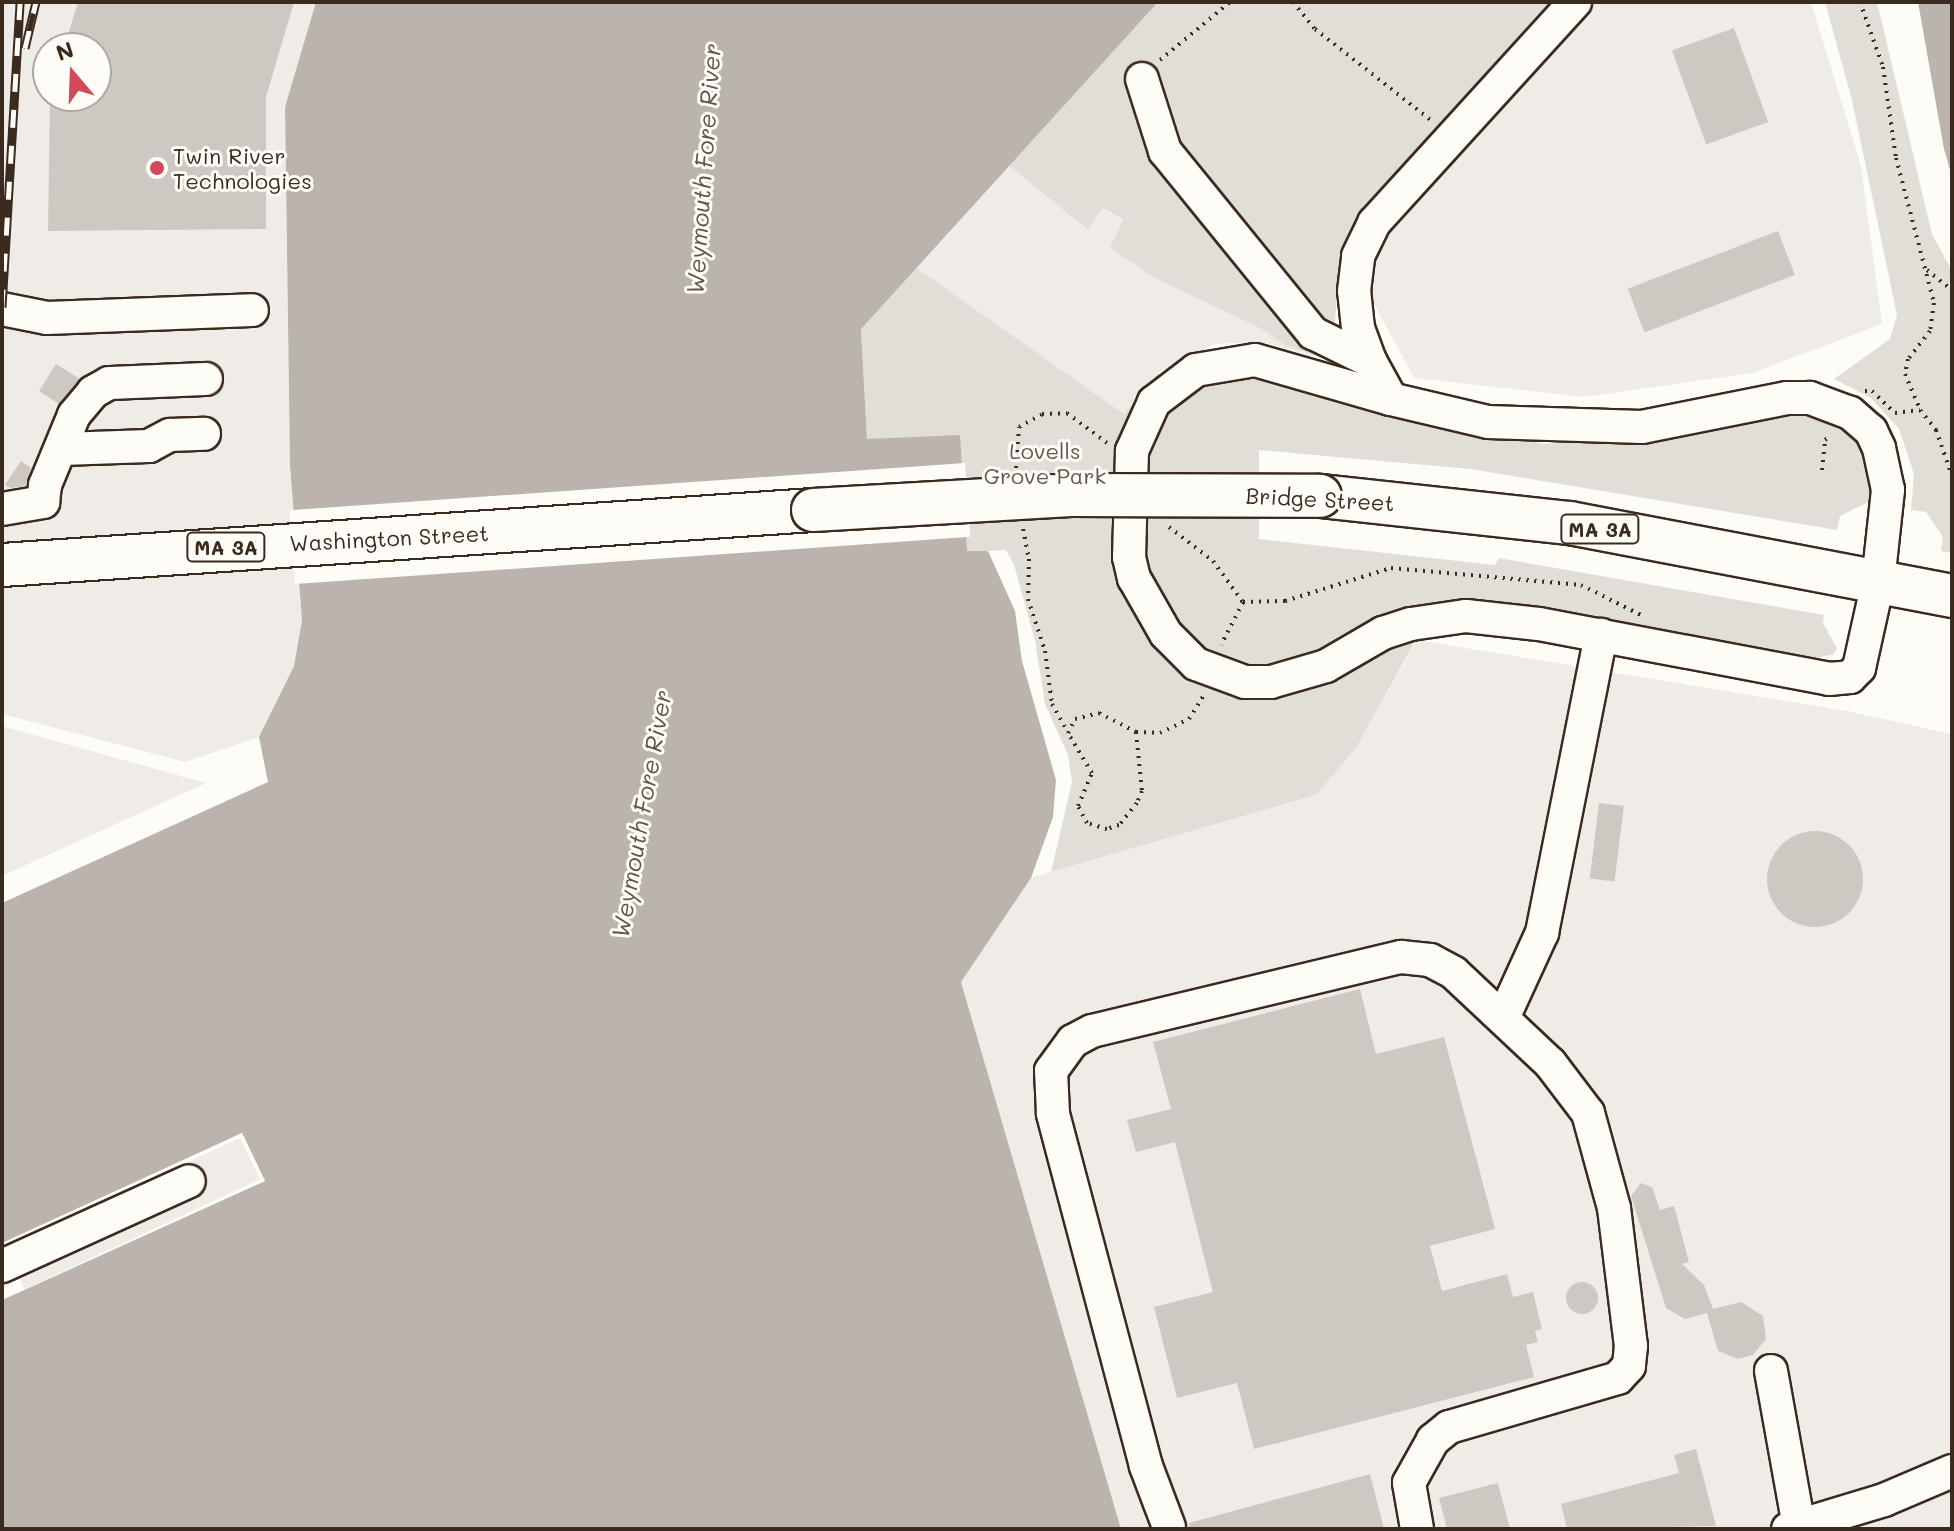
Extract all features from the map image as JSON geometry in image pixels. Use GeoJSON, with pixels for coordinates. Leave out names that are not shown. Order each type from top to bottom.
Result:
{"type":"FeatureCollection","features":[{"type":"Feature","properties":{"kind":"main road","name":"Bridge Street"},"geometry":{"type":"LineString","coordinates":[[680,520],[1071,495],[1320,496],[1570,523],[1952,596]]}},
{"type":"Feature","properties":{"kind":"main road","name":"Washington Street"},"geometry":{"type":"LineString","coordinates":[[2,565],[680,520]]}},
{"type":"Feature","properties":{"kind":"lane"},"geometry":{"type":"LineString","coordinates":[[1391,399],[1370,361],[1358,328],[1354,291],[1358,256],[1374,223],[1575,2]]}},
{"type":"Feature","properties":{"kind":"lane"},"geometry":{"type":"LineString","coordinates":[[1142,79],[1165,151],[1313,333],[1370,361]]}},
{"type":"Feature","properties":{"kind":"lane"},"geometry":{"type":"LineString","coordinates":[[2,309],[47,318],[252,310]]}},
{"type":"Feature","properties":{"kind":"lane"},"geometry":{"type":"LineString","coordinates":[[1255,360],[1391,399],[1488,422],[1593,429],[1687,421],[1787,398],[1832,404],[1871,431],[1886,468],[1878,582],[1865,653],[1850,677],[1829,679],[1539,624],[1440,617],[1383,633],[1298,677],[1245,682],[1214,674],[1180,651],[1138,587],[1129,557],[1132,451],[1154,402],[1196,370],[1255,360]]}},
{"type":"Feature","properties":{"kind":"lane"},"geometry":{"type":"LineString","coordinates":[[2,509],[43,502],[45,485],[74,415],[93,392],[109,383],[206,379]]}},
{"type":"Feature","properties":{"kind":"lane"},"geometry":{"type":"LineString","coordinates":[[62,449],[149,446],[170,435],[204,434]]}},
{"type":"Feature","properties":{"kind":"lane"},"geometry":{"type":"LineString","coordinates":[[1503,1018],[1528,971],[1545,921],[1601,635]]}},
{"type":"Feature","properties":{"kind":"lane"},"geometry":{"type":"LineString","coordinates":[[1169,1527],[1146,1466],[1053,1113],[1051,1071],[1060,1054],[1092,1031],[1401,957],[1430,960],[1454,973],[1550,1063],[1588,1113],[1621,1243],[1629,1366],[1618,1378],[1449,1427],[1433,1440],[1409,1483],[1417,1529]]}},
{"type":"Feature","properties":{"kind":"lane"},"geometry":{"type":"LineString","coordinates":[[2,1266],[189,1181]]}},
{"type":"Feature","properties":{"kind":"lane"},"geometry":{"type":"LineString","coordinates":[[1771,1371],[1793,1527],[1884,1500],[1952,1471]]}},
{"type":"Feature","properties":{"kind":"path"},"geometry":{"type":"LineString","coordinates":[[1142,79],[1230,2]]}},
{"type":"Feature","properties":{"kind":"path"},"geometry":{"type":"LineString","coordinates":[[1293,2],[1315,29],[1451,138]]}},
{"type":"Feature","properties":{"kind":"path"},"geometry":{"type":"LineString","coordinates":[[1860,2],[1883,67],[1896,158],[1925,269],[1933,321],[1908,359],[1905,374],[1920,410],[1936,430],[1952,476]]}},
{"type":"Feature","properties":{"kind":"path"},"geometry":{"type":"LineString","coordinates":[[1925,269],[1952,290]]}},
{"type":"Feature","properties":{"kind":"path"},"geometry":{"type":"LineString","coordinates":[[1068,733],[1075,719],[1091,712],[1136,732],[1176,729],[1201,703],[1214,674],[1222,641],[1243,602],[1213,561],[1165,523]]}},
{"type":"Feature","properties":{"kind":"path"},"geometry":{"type":"LineString","coordinates":[[1030,581],[1028,599],[1045,651],[1052,704],[1092,773],[1080,814],[1087,823],[1107,829],[1129,816],[1142,791],[1136,732]]}},
{"type":"Feature","properties":{"kind":"shaded area"},"geometry":{"type":"Polygon","coordinates":[[[2,2],[316,2],[285,107],[290,465],[302,620],[294,666],[259,737],[185,762],[2,714],[2,2]]]}},
{"type":"Feature","properties":{"kind":"shaded area"},"geometry":{"type":"Polygon","coordinates":[[[1587,2],[1811,2],[1861,166],[1882,324],[1752,373],[1584,397],[1414,378],[1360,278],[1380,226],[1587,2]]]}},
{"type":"Feature","properties":{"kind":"shaded area"},"geometry":{"type":"Polygon","coordinates":[[[1008,165],[1088,230],[1103,208],[1332,361],[1262,342],[1215,344],[1158,373],[1124,414],[915,268],[1008,165]]]}},
{"type":"Feature","properties":{"kind":"shaded area"},"geometry":{"type":"Polygon","coordinates":[[[1417,640],[1847,711],[1952,734],[1952,1529],[1121,1529],[961,982],[1031,878],[1316,795],[1356,748],[1417,640]]]}},
{"type":"Feature","properties":{"kind":"shaded area"},"geometry":{"type":"Polygon","coordinates":[[[2,726],[206,783],[2,876],[2,726]]]}},
{"type":"Feature","properties":{"kind":"shaded area"},"geometry":{"type":"Polygon","coordinates":[[[242,1133],[265,1181],[28,1296],[5,1249],[242,1133]]]}},
{"type":"Feature","properties":{"kind":"green space"},"geometry":{"type":"Polygon","coordinates":[[[1158,2],[1557,2],[1362,216],[1340,254],[1332,361],[1287,346],[1260,328],[1155,278],[1110,248],[1123,220],[1103,208],[1088,230],[1008,165],[1158,2]]]}},
{"type":"Feature","properties":{"kind":"green space"},"geometry":{"type":"Polygon","coordinates":[[[1825,2],[1877,2],[1932,234],[1952,271],[1952,553],[1941,551],[1943,537],[1926,512],[1911,510],[1914,474],[1899,429],[1871,398],[1834,379],[1890,339],[1897,315],[1852,100],[1825,2]]]}},
{"type":"Feature","properties":{"kind":"green space","name":"Lovells Grove Park"},"geometry":{"type":"Polygon","coordinates":[[[915,267],[1124,414],[1158,373],[1178,401],[1212,383],[1251,375],[1395,418],[1545,444],[1668,436],[1809,411],[1842,425],[1867,454],[1874,486],[1871,501],[1840,516],[1837,530],[1470,469],[1259,450],[1259,539],[1495,565],[1499,558],[1824,615],[1823,623],[1837,648],[1834,654],[1812,659],[1471,601],[1436,604],[1356,748],[1316,795],[1051,872],[1072,782],[1068,755],[1045,704],[1035,640],[1014,565],[1006,550],[967,552],[867,439],[861,328],[915,267]]]}},
{"type":"Feature","properties":{"kind":"water","name":"Weymouth Fore River"},"geometry":{"type":"Polygon","coordinates":[[[316,2],[1158,2],[861,329],[867,439],[960,435],[967,551],[988,551],[1015,611],[1022,661],[1056,780],[1053,817],[1031,878],[961,982],[1121,1529],[2,1529],[2,1300],[265,1181],[242,1133],[2,1243],[2,903],[268,782],[259,737],[294,666],[302,620],[290,465],[285,107],[316,2]]]}},
{"type":"Feature","properties":{"kind":"water"},"geometry":{"type":"Polygon","coordinates":[[[1918,2],[1952,2],[1952,177],[1944,149],[1918,2]]]}},
{"type":"Feature","properties":{"kind":"pier"},"geometry":{"type":"Polygon","coordinates":[[[965,463],[970,537],[295,584],[290,510],[965,463]]]}},
{"type":"Feature","properties":{"kind":"pier"},"geometry":{"type":"Polygon","coordinates":[[[242,1133],[265,1181],[2,1300],[260,1179],[240,1138],[2,1247],[242,1133]]]}},
{"type":"Feature","properties":{"kind":"building","name":"Twin River Technologies"},"geometry":{"type":"Polygon","coordinates":[[[78,2],[294,2],[266,97],[266,229],[48,231],[50,112],[112,112],[112,32],[69,32],[78,2]]]}},
{"type":"Feature","properties":{"kind":"building"},"geometry":{"type":"Polygon","coordinates":[[[1734,28],[1768,122],[1706,145],[1672,51],[1734,28]]]}},
{"type":"Feature","properties":{"kind":"building"},"geometry":{"type":"Polygon","coordinates":[[[1778,231],[1795,275],[1645,333],[1628,289],[1778,231]]]}},
{"type":"Feature","properties":{"kind":"building"},"geometry":{"type":"Polygon","coordinates":[[[56,364],[80,379],[59,404],[39,391],[56,364]]]}},
{"type":"Feature","properties":{"kind":"building"},"geometry":{"type":"Polygon","coordinates":[[[21,461],[31,468],[26,486],[11,488],[5,485],[21,461]]]}},
{"type":"Feature","properties":{"kind":"building"},"geometry":{"type":"Polygon","coordinates":[[[1599,803],[1624,806],[1615,881],[1590,878],[1599,803]]]}},
{"type":"Feature","properties":{"kind":"building"},"geometry":{"type":"Polygon","coordinates":[[[1815,831],[1833,835],[1849,845],[1859,861],[1863,879],[1859,897],[1849,913],[1833,923],[1815,927],[1797,923],[1781,913],[1771,897],[1767,879],[1771,861],[1781,845],[1797,835],[1815,831]]]}},
{"type":"Feature","properties":{"kind":"building"},"geometry":{"type":"Polygon","coordinates":[[[1360,989],[1376,1054],[1444,1037],[1495,1229],[1430,1246],[1442,1291],[1507,1274],[1513,1297],[1533,1292],[1542,1329],[1535,1331],[1538,1342],[1526,1345],[1534,1377],[1254,1449],[1237,1383],[1177,1398],[1154,1307],[1213,1292],[1175,1142],[1136,1152],[1127,1120],[1171,1109],[1153,1042],[1360,989]]]}},
{"type":"Feature","properties":{"kind":"building"},"geometry":{"type":"Polygon","coordinates":[[[1641,1183],[1652,1187],[1660,1210],[1674,1206],[1689,1262],[1682,1264],[1704,1285],[1713,1309],[1741,1302],[1763,1316],[1766,1339],[1753,1355],[1738,1359],[1718,1351],[1707,1313],[1685,1319],[1666,1308],[1631,1196],[1641,1183]]]}},
{"type":"Feature","properties":{"kind":"building"},"geometry":{"type":"Polygon","coordinates":[[[1582,1282],[1593,1287],[1598,1298],[1593,1309],[1582,1314],[1571,1309],[1566,1298],[1571,1287],[1582,1282]]]}},
{"type":"Feature","properties":{"kind":"building"},"geometry":{"type":"Polygon","coordinates":[[[1696,1449],[1716,1526],[1567,1529],[1561,1504],[1679,1473],[1674,1455],[1696,1449]]]}},
{"type":"Feature","properties":{"kind":"building"},"geometry":{"type":"Polygon","coordinates":[[[1370,1474],[1384,1529],[1190,1529],[1189,1523],[1370,1474]]]}},
{"type":"Feature","properties":{"kind":"building"},"geometry":{"type":"Polygon","coordinates":[[[1498,1483],[1510,1529],[1447,1529],[1439,1498],[1498,1483]]]}},
{"type":"Feature","properties":{"kind":"railway"},"geometry":{"type":"LineString","coordinates":[[2,307],[20,2]]}},
{"type":"Feature","properties":{"kind":"railway"},"geometry":{"type":"LineString","coordinates":[[25,48],[36,2]]}},
{"type":"Feature","properties":{"kind":"place","name":"Twin River Technologies"},"geometry":{"type":"Point","coordinates":[157,168]}}]}
